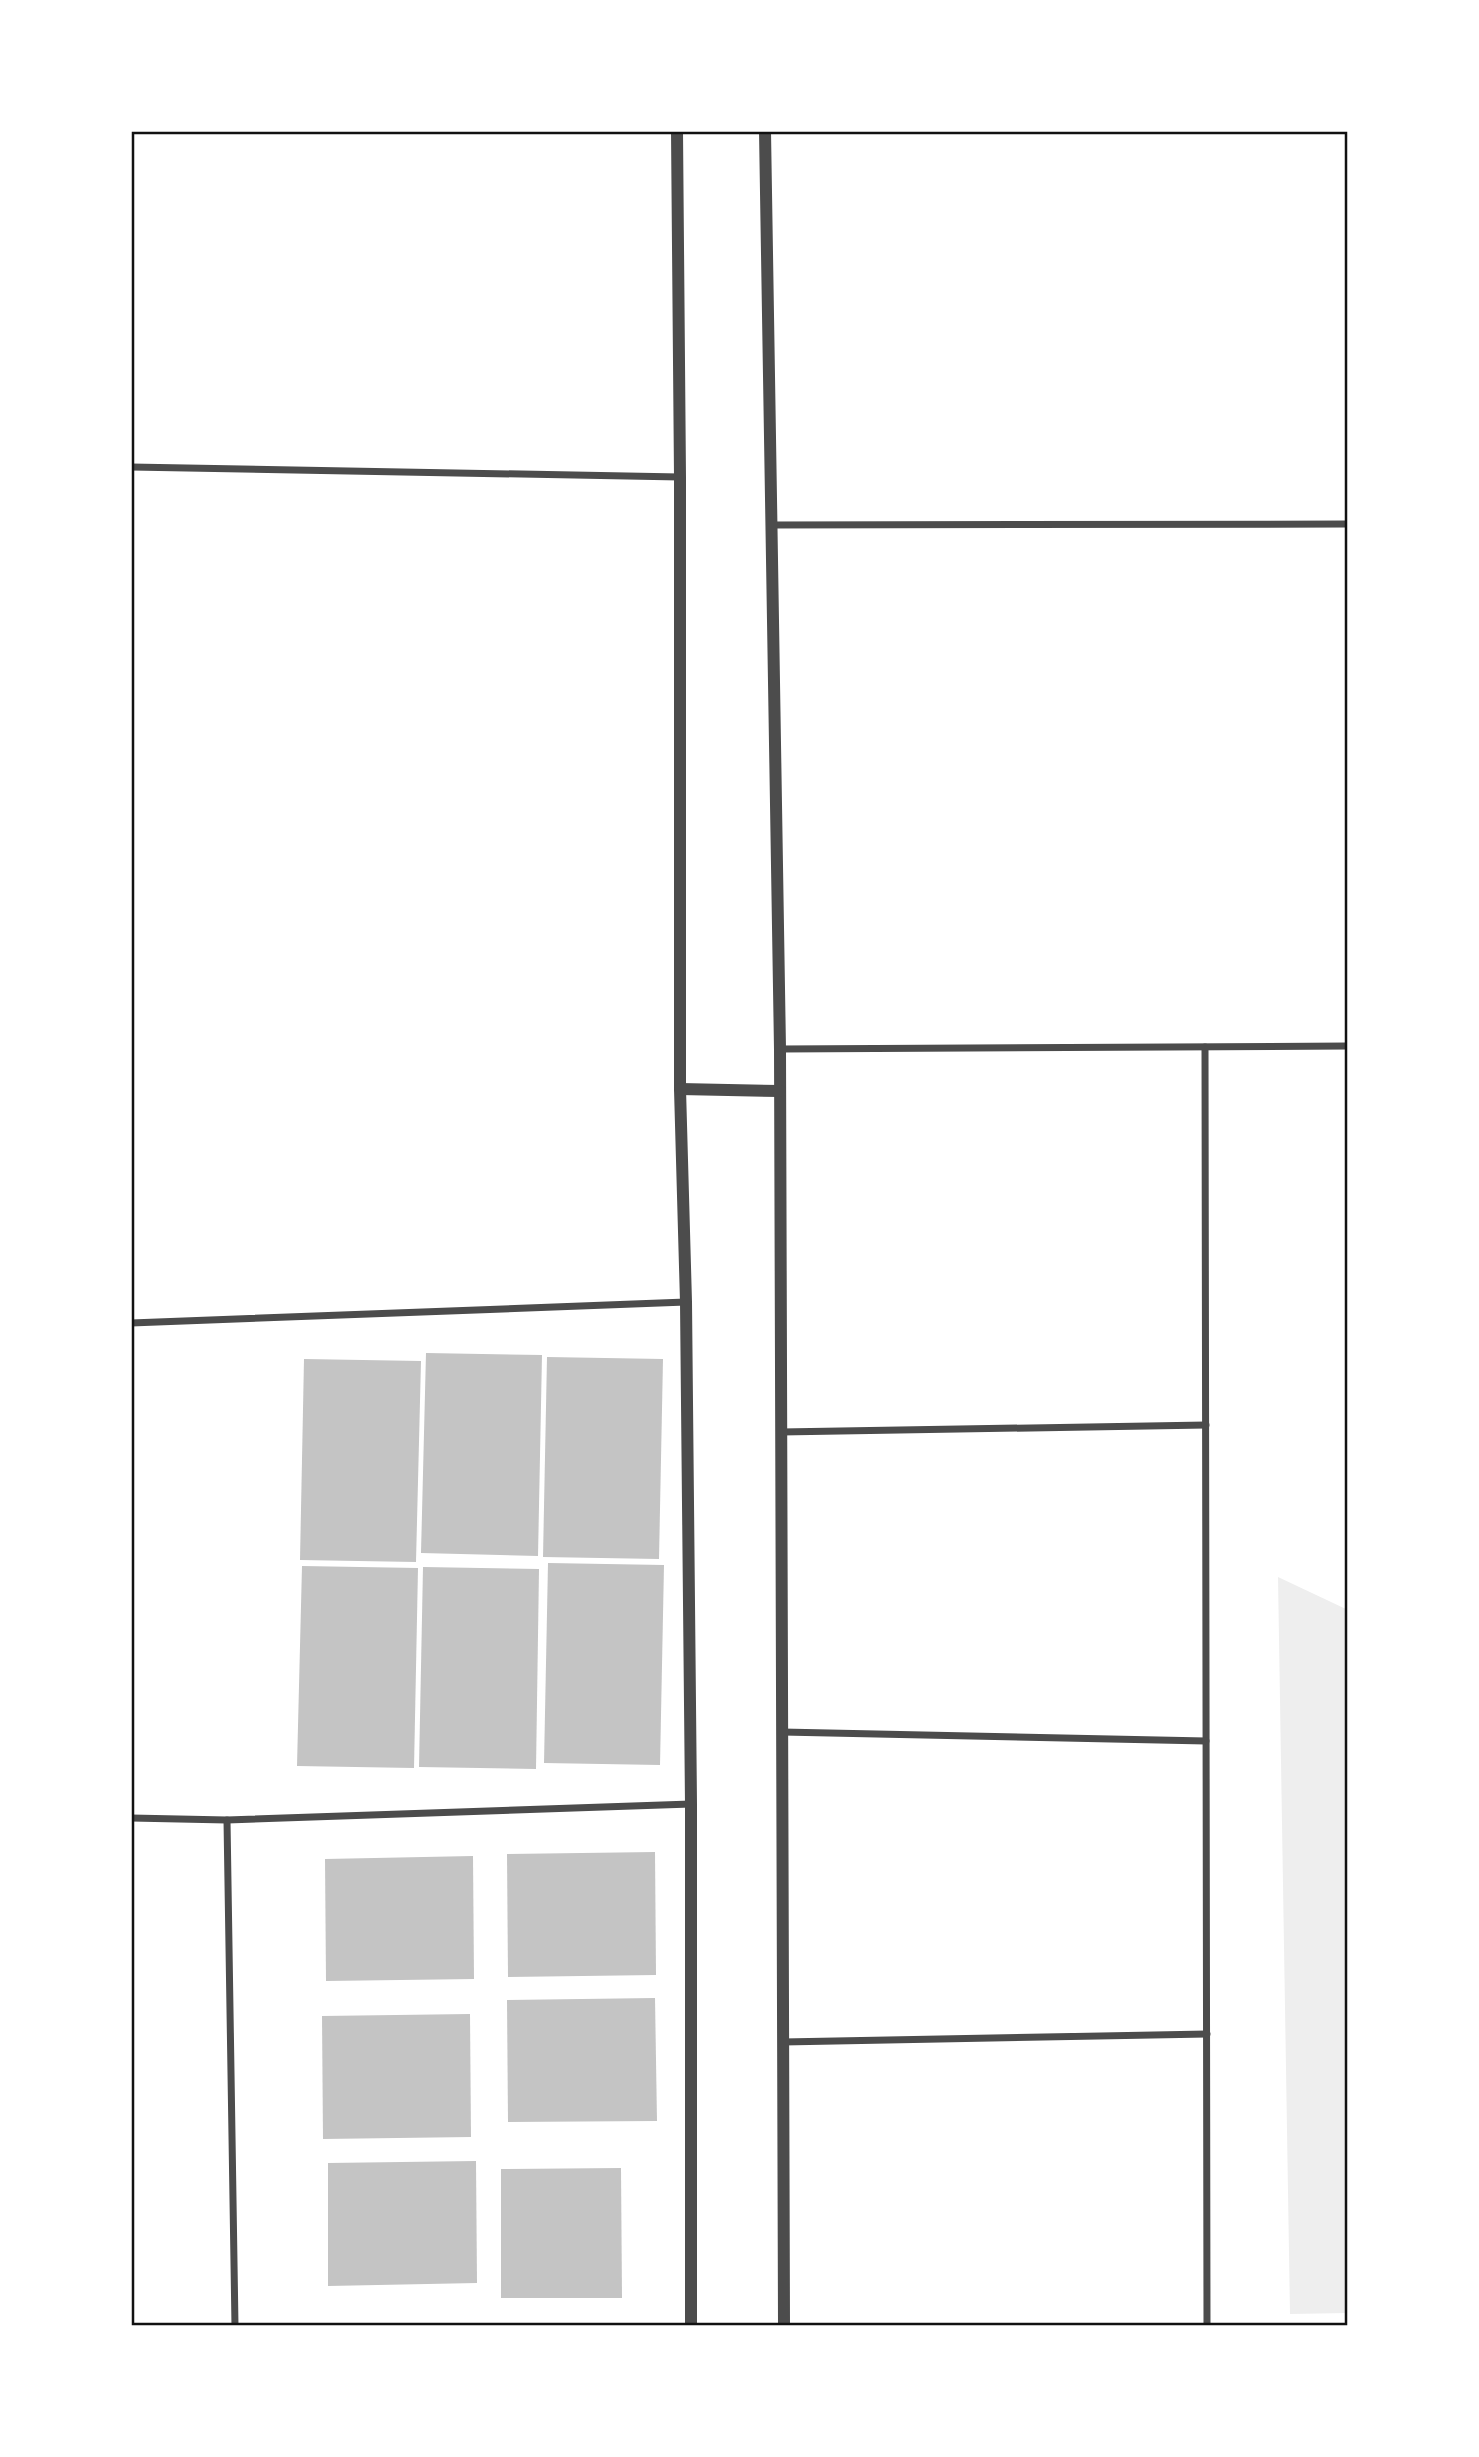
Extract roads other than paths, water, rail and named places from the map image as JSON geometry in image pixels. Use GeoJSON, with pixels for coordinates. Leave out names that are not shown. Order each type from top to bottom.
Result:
{"type":"FeatureCollection","features":[{"type":"Feature","properties":{"kind":"street"},"geometry":{"type":"LineString","coordinates":[[677,131],[681,1089],[691,1804],[691,2326]]}},
{"type":"Feature","properties":{"kind":"street"},"geometry":{"type":"LineString","coordinates":[[765,131],[780,1049],[783,2326]]}},
{"type":"Feature","properties":{"kind":"street"},"geometry":{"type":"LineString","coordinates":[[131,467],[680,477]]}},
{"type":"Feature","properties":{"kind":"street"},"geometry":{"type":"LineString","coordinates":[[772,525],[1348,524]]}},
{"type":"Feature","properties":{"kind":"street"},"geometry":{"type":"LineString","coordinates":[[780,1049],[1348,1046]]}},
{"type":"Feature","properties":{"kind":"street"},"geometry":{"type":"LineString","coordinates":[[1205,1047],[1207,2326]]}},
{"type":"Feature","properties":{"kind":"street"},"geometry":{"type":"LineString","coordinates":[[681,1089],[780,1091]]}},
{"type":"Feature","properties":{"kind":"street"},"geometry":{"type":"LineString","coordinates":[[131,1324],[686,1302]]}},
{"type":"Feature","properties":{"kind":"street"},"geometry":{"type":"LineString","coordinates":[[780,1432],[1206,1425]]}},
{"type":"Feature","properties":{"kind":"street"},"geometry":{"type":"LineString","coordinates":[[782,1732],[1206,1741]]}},
{"type":"Feature","properties":{"kind":"street"},"geometry":{"type":"LineString","coordinates":[[131,1818],[227,1820],[691,1804]]}},
{"type":"Feature","properties":{"kind":"street"},"geometry":{"type":"LineString","coordinates":[[227,1820],[234,2326]]}},
{"type":"Feature","properties":{"kind":"street"},"geometry":{"type":"LineString","coordinates":[[783,2042],[1207,2034]]}}]}
